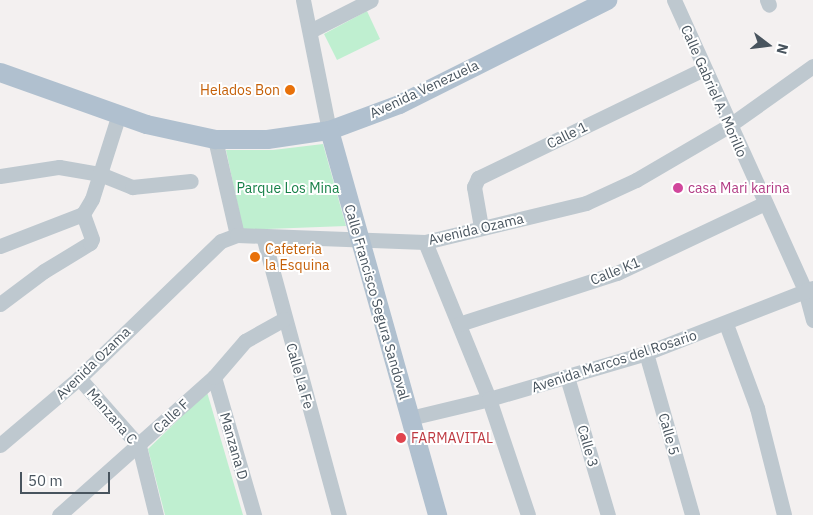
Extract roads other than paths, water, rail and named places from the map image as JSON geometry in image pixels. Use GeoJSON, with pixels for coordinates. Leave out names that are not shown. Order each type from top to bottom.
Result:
{"type":"FeatureCollection","features":[{"type":"Feature","properties":{"kind":"main road","name":"Avenida Venezuela"},"geometry":{"type":"LineString","coordinates":[[0,72],[119,114],[215,139],[267,139],[329,130],[398,104],[607,0]]}},
{"type":"Feature","properties":{"kind":"main road","name":"Calle Francisco Segura Sandoval"},"geometry":{"type":"LineString","coordinates":[[329,130],[436,515]]}},
{"type":"Feature","properties":{"kind":"street","name":"Calle Francisco Segura Sandoval"},"geometry":{"type":"LineString","coordinates":[[304,0],[329,130]]}},
{"type":"Feature","properties":{"kind":"street"},"geometry":{"type":"LineString","coordinates":[[310,31],[370,0]]}},
{"type":"Feature","properties":{"kind":"street","name":"Calle Gabriel A. Morillo"},"geometry":{"type":"LineString","coordinates":[[674,0],[703,69],[765,203],[809,290],[813,320]]}},
{"type":"Feature","properties":{"kind":"street","name":"Avenida Ozama"},"geometry":{"type":"LineString","coordinates":[[0,445],[79,378],[199,259],[221,241],[236,235],[425,242],[586,203],[636,180],[730,125],[813,66]]}},
{"type":"Feature","properties":{"kind":"street","name":"Calle 1"},"geometry":{"type":"LineString","coordinates":[[481,228],[474,187],[478,178],[703,69]]}},
{"type":"Feature","properties":{"kind":"street"},"geometry":{"type":"LineString","coordinates":[[0,304],[44,271],[90,243],[92,239],[83,214],[100,174],[119,114]]}},
{"type":"Feature","properties":{"kind":"street"},"geometry":{"type":"LineString","coordinates":[[215,139],[236,235]]}},
{"type":"Feature","properties":{"kind":"street"},"geometry":{"type":"LineString","coordinates":[[0,176],[59,167],[100,174],[132,187],[191,181]]}},
{"type":"Feature","properties":{"kind":"street","name":"Calle K1"},"geometry":{"type":"LineString","coordinates":[[459,324],[616,273],[765,203]]}},
{"type":"Feature","properties":{"kind":"street"},"geometry":{"type":"LineString","coordinates":[[0,246],[83,214]]}},
{"type":"Feature","properties":{"kind":"street","name":"Calle La Fe"},"geometry":{"type":"LineString","coordinates":[[263,236],[284,319],[339,515]]}},
{"type":"Feature","properties":{"kind":"street"},"geometry":{"type":"LineString","coordinates":[[425,242],[489,399],[528,515]]}},
{"type":"Feature","properties":{"kind":"street","name":"Avenida Marcos del Rosario"},"geometry":{"type":"LineString","coordinates":[[410,418],[489,399],[646,354],[809,290]]}},
{"type":"Feature","properties":{"kind":"street","name":"Calle F"},"geometry":{"type":"LineString","coordinates":[[63,514],[214,377],[246,341],[284,319]]}},
{"type":"Feature","properties":{"kind":"street"},"geometry":{"type":"LineString","coordinates":[[726,324],[758,408],[784,515]]}},
{"type":"Feature","properties":{"kind":"street","name":"Calle 5"},"geometry":{"type":"LineString","coordinates":[[646,354],[692,515]]}},
{"type":"Feature","properties":{"kind":"street","name":"Manzana D"},"geometry":{"type":"LineString","coordinates":[[214,377],[254,515]]}},
{"type":"Feature","properties":{"kind":"street","name":"Calle 3"},"geometry":{"type":"LineString","coordinates":[[567,377],[608,515]]}},
{"type":"Feature","properties":{"kind":"street","name":"Manzana C"},"geometry":{"type":"LineString","coordinates":[[79,378],[139,446],[156,515]]}},
{"type":"Feature","properties":{"kind":"place","name":"Helados Bon"},"geometry":{"type":"Point","coordinates":[290,90]}},
{"type":"Feature","properties":{"kind":"place","name":"casa Mari karina"},"geometry":{"type":"Point","coordinates":[678,188]}},
{"type":"Feature","properties":{"kind":"place","name":"Cafeteria la Esquina"},"geometry":{"type":"Point","coordinates":[255,257]}},
{"type":"Feature","properties":{"kind":"place","name":"FARMAVITAL"},"geometry":{"type":"Point","coordinates":[401,438]}},
{"type":"Feature","properties":{"kind":"park label","name":"Parque Los Mina"},"geometry":{"type":"Point","coordinates":[288,188]}}]}
